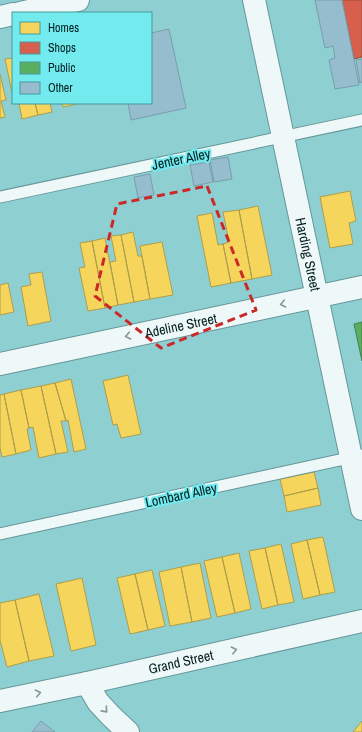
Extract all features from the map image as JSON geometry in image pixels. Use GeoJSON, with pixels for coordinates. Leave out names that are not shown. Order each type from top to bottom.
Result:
{"type":"FeatureCollection","features":[{"type":"Feature","properties":{"kind":"street"},"geometry":{"type":"LineString","coordinates":[[24,12],[78,0]]}},
{"type":"Feature","properties":{"kind":"street","name":"Harding Street"},"geometry":{"type":"LineString","coordinates":[[254,0],[316,296],[356,456],[362,509]]}},
{"type":"Feature","properties":{"kind":"street"},"geometry":{"type":"LineString","coordinates":[[0,17],[12,14]]}},
{"type":"Feature","properties":{"kind":"street","name":"Adeline Street"},"geometry":{"type":"LineString","coordinates":[[0,364],[362,287]]}},
{"type":"Feature","properties":{"kind":"street","name":"Grand Street"},"geometry":{"type":"LineString","coordinates":[[0,701],[362,621]]}},
{"type":"Feature","properties":{"kind":"street"},"geometry":{"type":"LineString","coordinates":[[87,683],[98,702],[128,732]]}},
{"type":"Feature","properties":{"kind":"lane","name":"Jenter Alley"},"geometry":{"type":"LineString","coordinates":[[0,197],[362,120]]}},
{"type":"Feature","properties":{"kind":"lane","name":"Lombard Alley"},"geometry":{"type":"LineString","coordinates":[[0,534],[356,456]]}},
{"type":"Feature","properties":{"kind":"highlighted area"},"geometry":{"type":"Polygon","coordinates":[[[207,186],[256,310],[161,348],[95,296],[117,204],[207,186]]]}},
{"type":"Feature","properties":{"kind":"building: Homes"},"geometry":{"type":"Polygon","coordinates":[[[12,58],[12,92],[5,59],[12,58]]]}},
{"type":"Feature","properties":{"kind":"building: Homes"},"geometry":{"type":"Polygon","coordinates":[[[0,74],[6,100],[1,101],[5,117],[0,118],[0,74]]]}},
{"type":"Feature","properties":{"kind":"building: Homes"},"geometry":{"type":"Polygon","coordinates":[[[19,104],[35,104],[38,115],[22,119],[19,104]]]}},
{"type":"Feature","properties":{"kind":"building: Homes"},"geometry":{"type":"Polygon","coordinates":[[[35,104],[50,104],[52,112],[38,115],[35,104]]]}},
{"type":"Feature","properties":{"kind":"building: Homes"},"geometry":{"type":"Polygon","coordinates":[[[62,104],[77,104],[63,107],[62,104]]]}},
{"type":"Feature","properties":{"kind":"building: Homes"},"geometry":{"type":"Polygon","coordinates":[[[350,191],[356,221],[349,223],[353,244],[330,248],[320,197],[350,191]]]}},
{"type":"Feature","properties":{"kind":"building: Homes"},"geometry":{"type":"Polygon","coordinates":[[[258,206],[272,275],[252,279],[239,210],[258,206]]]}},
{"type":"Feature","properties":{"kind":"building: Homes"},"geometry":{"type":"Polygon","coordinates":[[[239,210],[252,279],[231,283],[223,244],[229,242],[223,212],[239,210]]]}},
{"type":"Feature","properties":{"kind":"building: Homes"},"geometry":{"type":"Polygon","coordinates":[[[212,213],[218,245],[223,244],[231,283],[211,287],[197,216],[212,213]]]}},
{"type":"Feature","properties":{"kind":"building: Homes"},"geometry":{"type":"Polygon","coordinates":[[[133,232],[138,256],[142,256],[150,299],[134,302],[121,235],[133,232]]]}},
{"type":"Feature","properties":{"kind":"building: Homes"},"geometry":{"type":"Polygon","coordinates":[[[121,235],[134,302],[118,305],[110,262],[116,261],[111,236],[121,235]]]}},
{"type":"Feature","properties":{"kind":"building: Homes"},"geometry":{"type":"Polygon","coordinates":[[[105,238],[118,305],[105,308],[92,241],[105,238]]]}},
{"type":"Feature","properties":{"kind":"building: Homes"},"geometry":{"type":"Polygon","coordinates":[[[92,241],[105,308],[88,311],[79,268],[85,267],[80,243],[92,241]]]}},
{"type":"Feature","properties":{"kind":"building: Homes"},"geometry":{"type":"Polygon","coordinates":[[[162,242],[173,295],[150,299],[140,246],[162,242]]]}},
{"type":"Feature","properties":{"kind":"building: Homes"},"geometry":{"type":"Polygon","coordinates":[[[42,272],[51,321],[28,326],[21,287],[31,285],[29,274],[42,272]]]}},
{"type":"Feature","properties":{"kind":"building: Homes"},"geometry":{"type":"Polygon","coordinates":[[[8,283],[14,312],[0,315],[0,285],[8,283]]]}},
{"type":"Feature","properties":{"kind":"building: Homes"},"geometry":{"type":"Polygon","coordinates":[[[128,375],[141,434],[121,438],[117,424],[113,425],[103,381],[128,375]]]}},
{"type":"Feature","properties":{"kind":"building: Homes"},"geometry":{"type":"Polygon","coordinates":[[[71,379],[86,449],[74,452],[68,420],[66,421],[55,383],[71,379]]]}},
{"type":"Feature","properties":{"kind":"building: Homes"},"geometry":{"type":"Polygon","coordinates":[[[55,383],[66,421],[61,421],[68,452],[56,454],[41,386],[55,383]]]}},
{"type":"Feature","properties":{"kind":"building: Homes"},"geometry":{"type":"Polygon","coordinates":[[[41,386],[56,454],[39,458],[33,427],[29,428],[21,390],[41,386]]]}},
{"type":"Feature","properties":{"kind":"building: Homes"},"geometry":{"type":"Polygon","coordinates":[[[21,390],[29,428],[27,429],[31,450],[16,454],[4,394],[21,390]]]}},
{"type":"Feature","properties":{"kind":"building: Homes"},"geometry":{"type":"Polygon","coordinates":[[[4,394],[16,454],[2,457],[0,448],[0,395],[4,394]]]}},
{"type":"Feature","properties":{"kind":"building: Homes"},"geometry":{"type":"Polygon","coordinates":[[[314,472],[318,488],[284,496],[280,479],[314,472]]]}},
{"type":"Feature","properties":{"kind":"building: Homes"},"geometry":{"type":"Polygon","coordinates":[[[318,488],[321,505],[287,512],[284,496],[318,488]]]}},
{"type":"Feature","properties":{"kind":"building: Homes"},"geometry":{"type":"Polygon","coordinates":[[[323,537],[335,592],[320,595],[307,540],[323,537]]]}},
{"type":"Feature","properties":{"kind":"building: Homes"},"geometry":{"type":"Polygon","coordinates":[[[307,540],[320,595],[303,599],[291,544],[307,540]]]}},
{"type":"Feature","properties":{"kind":"building: Homes"},"geometry":{"type":"Polygon","coordinates":[[[281,544],[294,602],[278,605],[265,548],[281,544]]]}},
{"type":"Feature","properties":{"kind":"building: Homes"},"geometry":{"type":"Polygon","coordinates":[[[265,548],[278,605],[262,609],[249,551],[265,548]]]}},
{"type":"Feature","properties":{"kind":"building: Homes"},"geometry":{"type":"Polygon","coordinates":[[[239,553],[251,609],[235,613],[222,557],[239,553]]]}},
{"type":"Feature","properties":{"kind":"building: Homes"},"geometry":{"type":"Polygon","coordinates":[[[222,557],[235,613],[217,617],[204,561],[222,557]]]}},
{"type":"Feature","properties":{"kind":"building: Homes"},"geometry":{"type":"Polygon","coordinates":[[[200,563],[211,618],[192,622],[181,567],[200,563]]]}},
{"type":"Feature","properties":{"kind":"building: Homes"},"geometry":{"type":"Polygon","coordinates":[[[181,567],[192,622],[170,626],[159,572],[181,567]]]}},
{"type":"Feature","properties":{"kind":"building: Homes"},"geometry":{"type":"Polygon","coordinates":[[[152,570],[165,626],[148,630],[135,574],[152,570]]]}},
{"type":"Feature","properties":{"kind":"building: Homes"},"geometry":{"type":"Polygon","coordinates":[[[135,574],[148,630],[130,634],[117,578],[135,574]]]}},
{"type":"Feature","properties":{"kind":"building: Homes"},"geometry":{"type":"Polygon","coordinates":[[[82,578],[96,645],[71,651],[56,584],[82,578]]]}},
{"type":"Feature","properties":{"kind":"building: Homes"},"geometry":{"type":"Polygon","coordinates":[[[39,594],[54,656],[29,661],[15,600],[39,594]]]}},
{"type":"Feature","properties":{"kind":"building: Homes"},"geometry":{"type":"Polygon","coordinates":[[[15,600],[29,661],[7,667],[0,640],[0,603],[15,600]]]}},
{"type":"Feature","properties":{"kind":"building: Homes"},"geometry":{"type":"Polygon","coordinates":[[[362,721],[362,732],[353,732],[362,721]]]}},
{"type":"Feature","properties":{"kind":"building: Shops"},"geometry":{"type":"Polygon","coordinates":[[[342,0],[362,0],[362,57],[354,59],[342,0]]]}},
{"type":"Feature","properties":{"kind":"building: Public"},"geometry":{"type":"Polygon","coordinates":[[[362,322],[362,361],[354,324],[362,322]]]}},
{"type":"Feature","properties":{"kind":"building: Other"},"geometry":{"type":"Polygon","coordinates":[[[315,0],[342,0],[359,85],[335,89],[329,60],[335,58],[333,46],[325,48],[315,0]]]}},
{"type":"Feature","properties":{"kind":"building: Other"},"geometry":{"type":"Polygon","coordinates":[[[169,29],[186,108],[131,120],[128,104],[152,104],[152,33],[169,29]]]}},
{"type":"Feature","properties":{"kind":"building: Other"},"geometry":{"type":"Polygon","coordinates":[[[362,59],[362,82],[360,83],[356,60],[362,59]]]}},
{"type":"Feature","properties":{"kind":"building: Other"},"geometry":{"type":"Polygon","coordinates":[[[228,157],[232,179],[214,182],[210,160],[228,157]]]}},
{"type":"Feature","properties":{"kind":"building: Other"},"geometry":{"type":"Polygon","coordinates":[[[209,162],[213,182],[194,186],[190,165],[209,162]]]}},
{"type":"Feature","properties":{"kind":"building: Other"},"geometry":{"type":"Polygon","coordinates":[[[150,174],[154,195],[138,198],[134,177],[150,174]]]}},
{"type":"Feature","properties":{"kind":"building: Other"},"geometry":{"type":"Polygon","coordinates":[[[41,721],[55,732],[32,732],[41,721]]]}}]}
